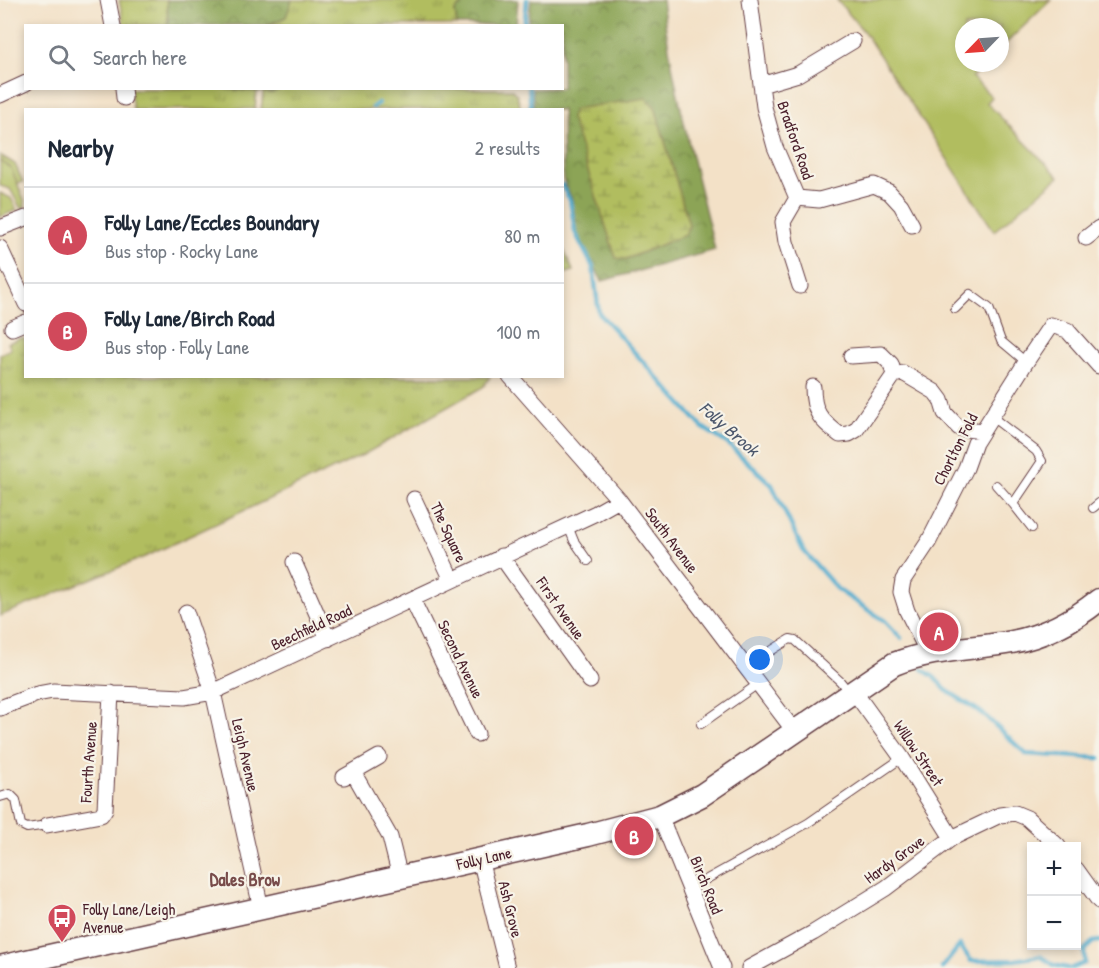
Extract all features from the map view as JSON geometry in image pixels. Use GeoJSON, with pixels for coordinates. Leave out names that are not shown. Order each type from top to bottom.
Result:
{"type":"FeatureCollection","features":[{"type":"Feature","properties":{"kind":"main road","name":"Folly Lane"},"geometry":{"type":"LineString","coordinates":[[0,967],[605,831],[660,816],[702,795],[894,664],[928,653],[998,644],[1033,636],[1063,623],[1099,600]]}},
{"type":"Feature","properties":{"kind":"street"},"geometry":{"type":"LineString","coordinates":[[108,0],[112,24]]}},
{"type":"Feature","properties":{"kind":"street","name":"Bradford Road"},"geometry":{"type":"LineString","coordinates":[[750,0],[769,126],[797,198],[783,222],[786,242],[800,286]]}},
{"type":"Feature","properties":{"kind":"street"},"geometry":{"type":"LineString","coordinates":[[761,85],[798,74],[853,41]]}},
{"type":"Feature","properties":{"kind":"street"},"geometry":{"type":"LineString","coordinates":[[0,95],[24,84]]}},
{"type":"Feature","properties":{"kind":"street"},"geometry":{"type":"LineString","coordinates":[[797,198],[819,200],[874,186],[889,192],[901,205],[912,225]]}},
{"type":"Feature","properties":{"kind":"street"},"geometry":{"type":"LineString","coordinates":[[0,228],[24,219]]}},
{"type":"Feature","properties":{"kind":"street"},"geometry":{"type":"LineString","coordinates":[[1086,238],[1099,228]]}},
{"type":"Feature","properties":{"kind":"street"},"geometry":{"type":"LineString","coordinates":[[0,248],[24,295]]}},
{"type":"Feature","properties":{"kind":"street","name":"Chorlton Fold"},"geometry":{"type":"LineString","coordinates":[[928,653],[901,592],[903,580],[929,541],[982,431],[1052,326],[1067,330],[1099,366]]}},
{"type":"Feature","properties":{"kind":"street"},"geometry":{"type":"LineString","coordinates":[[851,356],[881,354],[891,364],[894,375]]}},
{"type":"Feature","properties":{"kind":"street"},"geometry":{"type":"LineString","coordinates":[[813,387],[813,403],[818,415],[840,435],[856,430],[894,375],[903,373],[935,392],[941,400],[945,413],[959,428],[982,431]]}},
{"type":"Feature","properties":{"kind":"street","name":"South Avenue"},"geometry":{"type":"LineString","coordinates":[[512,378],[619,500],[795,732]]}},
{"type":"Feature","properties":{"kind":"street","name":"The Square"},"geometry":{"type":"LineString","coordinates":[[414,499],[452,580]]}},
{"type":"Feature","properties":{"kind":"street","name":"Beechfield Road"},"geometry":{"type":"LineString","coordinates":[[0,708],[45,692],[184,697],[213,692],[619,500]]}},
{"type":"Feature","properties":{"kind":"street","name":"First Avenue"},"geometry":{"type":"LineString","coordinates":[[501,556],[590,681]]}},
{"type":"Feature","properties":{"kind":"street"},"geometry":{"type":"LineString","coordinates":[[294,562],[328,639]]}},
{"type":"Feature","properties":{"kind":"street","name":"Second Avenue"},"geometry":{"type":"LineString","coordinates":[[412,599],[477,734]]}},
{"type":"Feature","properties":{"kind":"street","name":"Leigh Avenue"},"geometry":{"type":"LineString","coordinates":[[186,612],[213,692],[261,908]]}},
{"type":"Feature","properties":{"kind":"street","name":"Willow Street"},"geometry":{"type":"LineString","coordinates":[[851,692],[902,758],[952,838]]}},
{"type":"Feature","properties":{"kind":"street","name":"Fourth Avenue"},"geometry":{"type":"LineString","coordinates":[[47,825],[101,815],[105,809],[111,693]]}},
{"type":"Feature","properties":{"kind":"street"},"geometry":{"type":"LineString","coordinates":[[379,757],[349,774],[390,837],[400,877]]}},
{"type":"Feature","properties":{"kind":"street","name":"Hardy Grove"},"geometry":{"type":"LineString","coordinates":[[749,968],[804,938],[886,888],[952,838],[1000,815],[1015,813],[1028,818],[1054,842]]}},
{"type":"Feature","properties":{"kind":"street","name":"Birch Road"},"geometry":{"type":"LineString","coordinates":[[660,816],[722,968]]}},
{"type":"Feature","properties":{"kind":"street","name":"Ash Grove"},"geometry":{"type":"LineString","coordinates":[[480,859],[507,968]]}},
{"type":"Feature","properties":{"kind":"street"},"geometry":{"type":"LineString","coordinates":[[1081,875],[1099,901]]}},
{"type":"Feature","properties":{"kind":"lane"},"geometry":{"type":"LineString","coordinates":[[955,309],[970,294],[989,308],[1001,341],[1026,362]]}},
{"type":"Feature","properties":{"kind":"lane"},"geometry":{"type":"LineString","coordinates":[[992,417],[1035,452],[1042,461],[1013,504]]}},
{"type":"Feature","properties":{"kind":"lane"},"geometry":{"type":"LineString","coordinates":[[996,484],[1032,528]]}},
{"type":"Feature","properties":{"kind":"lane"},"geometry":{"type":"LineString","coordinates":[[568,526],[588,561]]}},
{"type":"Feature","properties":{"kind":"lane"},"geometry":{"type":"LineString","coordinates":[[745,667],[790,639],[795,640],[851,692]]}},
{"type":"Feature","properties":{"kind":"lane"},"geometry":{"type":"LineString","coordinates":[[701,724],[758,684]]}},
{"type":"Feature","properties":{"kind":"lane"},"geometry":{"type":"LineString","coordinates":[[689,889],[808,823],[902,758]]}},
{"type":"Feature","properties":{"kind":"lane"},"geometry":{"type":"LineString","coordinates":[[0,797],[10,794],[16,800],[21,825],[27,828],[47,825]]}},
{"type":"Feature","properties":{"kind":"green space"},"geometry":{"type":"Polygon","coordinates":[[[119,0],[167,0],[168,24],[124,24],[119,0]]]}},
{"type":"Feature","properties":{"kind":"green space"},"geometry":{"type":"Polygon","coordinates":[[[167,0],[292,0],[286,17],[269,24],[168,24],[167,0]]]}},
{"type":"Feature","properties":{"kind":"green space"},"geometry":{"type":"Polygon","coordinates":[[[292,0],[468,0],[455,11],[457,24],[271,24],[278,21],[292,0]]]}},
{"type":"Feature","properties":{"kind":"green space"},"geometry":{"type":"Polygon","coordinates":[[[468,0],[518,0],[516,24],[457,24],[455,11],[468,0]]]}},
{"type":"Feature","properties":{"kind":"green space"},"geometry":{"type":"Polygon","coordinates":[[[531,0],[662,0],[678,95],[715,250],[602,281],[577,233],[572,200],[564,181],[564,108],[534,108],[532,90],[564,90],[564,24],[528,24],[531,0]],[[689,225],[626,259],[685,235],[689,225]]]}},
{"type":"Feature","properties":{"kind":"green space"},"geometry":{"type":"Polygon","coordinates":[[[837,0],[1051,0],[1009,40],[1009,18],[955,18],[955,72],[977,72],[972,77],[992,97],[987,103],[1059,177],[994,231],[865,33],[837,0]]]}},
{"type":"Feature","properties":{"kind":"green space"},"geometry":{"type":"Polygon","coordinates":[[[130,90],[257,92],[255,108],[133,108],[130,90]]]}},
{"type":"Feature","properties":{"kind":"green space"},"geometry":{"type":"Polygon","coordinates":[[[237,90],[279,90],[272,93],[237,90]]]}},
{"type":"Feature","properties":{"kind":"green space"},"geometry":{"type":"Polygon","coordinates":[[[277,90],[512,90],[517,95],[521,108],[261,108],[263,93],[272,93],[277,90]]]}},
{"type":"Feature","properties":{"kind":"green space"},"geometry":{"type":"Polygon","coordinates":[[[646,98],[655,107],[689,225],[685,235],[626,259],[616,258],[571,118],[574,109],[646,98]]]}},
{"type":"Feature","properties":{"kind":"green space"},"geometry":{"type":"Polygon","coordinates":[[[0,155],[15,164],[23,182],[17,184],[11,168],[0,161],[0,155]]]}},
{"type":"Feature","properties":{"kind":"green space"},"geometry":{"type":"Polygon","coordinates":[[[0,161],[11,168],[24,200],[24,208],[21,209],[10,189],[0,186],[0,161]]]}},
{"type":"Feature","properties":{"kind":"green space"},"geometry":{"type":"Polygon","coordinates":[[[0,193],[11,198],[17,210],[0,217],[0,193]]]}},
{"type":"Feature","properties":{"kind":"green space"},"geometry":{"type":"Polygon","coordinates":[[[564,250],[573,271],[564,274],[564,250]]]}},
{"type":"Feature","properties":{"kind":"green space"},"geometry":{"type":"Polygon","coordinates":[[[24,339],[24,378],[489,378],[483,387],[363,455],[147,556],[0,616],[0,354],[11,349],[8,343],[24,339]]]}},
{"type":"Feature","properties":{"kind":"waterway","name":"Folly Brook"},"geometry":{"type":"LineString","coordinates":[[524,24],[527,0]]}},
{"type":"Feature","properties":{"kind":"waterway","name":"Folly Brook"},"geometry":{"type":"LineString","coordinates":[[529,90],[531,108]]}},
{"type":"Feature","properties":{"kind":"waterway"},"geometry":{"type":"LineString","coordinates":[[373,107],[378,103]]}},
{"type":"Feature","properties":{"kind":"waterway","name":"Folly Brook"},"geometry":{"type":"LineString","coordinates":[[564,189],[570,201],[575,232],[593,267],[599,313],[702,427],[727,443],[772,485],[803,550],[838,590],[885,621],[901,638]]}},
{"type":"Feature","properties":{"kind":"waterway","name":"Folly Brook"},"geometry":{"type":"LineString","coordinates":[[922,669],[934,677],[946,690],[982,713],[1026,754],[1099,758]]}},
{"type":"Feature","properties":{"kind":"waterway"},"geometry":{"type":"LineString","coordinates":[[1072,968],[1085,963],[1084,950],[1093,942],[1099,941]]}},
{"type":"Feature","properties":{"kind":"waterway"},"geometry":{"type":"LineString","coordinates":[[942,968],[960,945],[971,961],[1015,960],[1040,956],[1054,965],[1068,968]]}},
{"type":"Feature","properties":{"kind":"place","name":"Folly Lane/Eccles Boundary"},"geometry":{"type":"Point","coordinates":[939,632]}},
{"type":"Feature","properties":{"kind":"place","name":"Folly Lane/Birch Road"},"geometry":{"type":"Point","coordinates":[634,836]}},
{"type":"Feature","properties":{"kind":"place","name":"Folly Lane/Leigh Avenue"},"geometry":{"type":"Point","coordinates":[62,944]}},
{"type":"Feature","properties":{"kind":"district","name":"Dales Brow"},"geometry":{"type":"Point","coordinates":[245,880]}}]}
